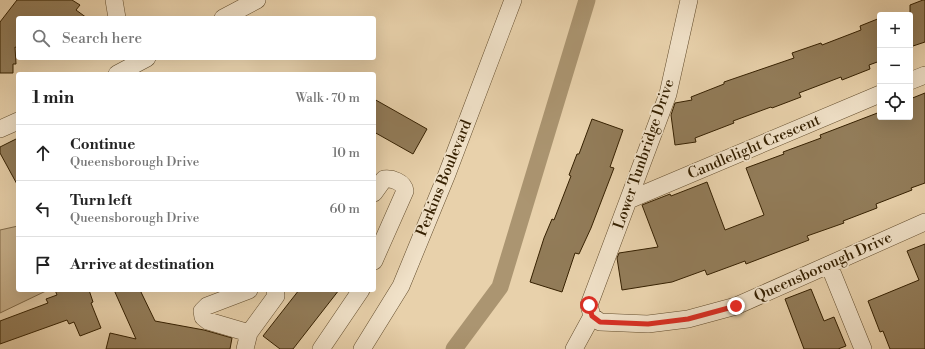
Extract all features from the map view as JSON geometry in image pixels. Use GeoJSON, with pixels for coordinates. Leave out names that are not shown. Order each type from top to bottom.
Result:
{"type":"FeatureCollection","features":[{"type":"Feature","properties":{"kind":"street"},"geometry":{"type":"LineString","coordinates":[[114,0],[117,16]]}},
{"type":"Feature","properties":{"kind":"street"},"geometry":{"type":"LineString","coordinates":[[227,16],[257,0]]}},
{"type":"Feature","properties":{"kind":"street","name":"Perkins Boulevard"},"geometry":{"type":"LineString","coordinates":[[362,349],[401,286],[447,174],[513,0]]}},
{"type":"Feature","properties":{"kind":"street","name":"Lower Tunbridge Drive"},"geometry":{"type":"LineString","coordinates":[[574,349],[590,310],[668,94],[690,0]]}},
{"type":"Feature","properties":{"kind":"street"},"geometry":{"type":"LineString","coordinates":[[120,72],[137,60]]}},
{"type":"Feature","properties":{"kind":"street"},"geometry":{"type":"LineString","coordinates":[[913,80],[925,75]]}},
{"type":"Feature","properties":{"kind":"street","name":"Candlelight Crescent"},"geometry":{"type":"LineString","coordinates":[[629,200],[877,95]]}},
{"type":"Feature","properties":{"kind":"street"},"geometry":{"type":"LineString","coordinates":[[0,128],[16,123]]}},
{"type":"Feature","properties":{"kind":"street"},"geometry":{"type":"LineString","coordinates":[[376,190],[384,179],[389,178],[401,183],[405,187],[405,191],[380,233],[376,252]]}},
{"type":"Feature","properties":{"kind":"street","name":"Queensborough Drive"},"geometry":{"type":"LineString","coordinates":[[590,310],[600,322],[648,324],[688,319],[736,306],[925,222]]}},
{"type":"Feature","properties":{"kind":"street"},"geometry":{"type":"LineString","coordinates":[[829,265],[863,349]]}},
{"type":"Feature","properties":{"kind":"street"},"geometry":{"type":"LineString","coordinates":[[244,292],[207,306],[202,311],[203,317],[208,321],[247,341],[276,296],[276,292]]}},
{"type":"Feature","properties":{"kind":"street"},"geometry":{"type":"LineString","coordinates":[[321,349],[360,292]]}},
{"type":"Feature","properties":{"kind":"shaded area"},"geometry":{"type":"Polygon","coordinates":[[[16,226],[16,292],[44,292],[0,313],[0,230],[16,226]]]}},
{"type":"Feature","properties":{"kind":"building"},"geometry":{"type":"Polygon","coordinates":[[[17,0],[72,0],[80,5],[76,10],[84,16],[16,16],[16,64],[13,64],[13,73],[0,73],[0,22],[17,0]]]}},
{"type":"Feature","properties":{"kind":"building"},"geometry":{"type":"Polygon","coordinates":[[[925,0],[925,42],[913,46],[913,12],[910,12],[910,5],[925,0]]]}},
{"type":"Feature","properties":{"kind":"building"},"geometry":{"type":"Polygon","coordinates":[[[877,19],[877,62],[869,65],[870,69],[842,80],[841,77],[799,93],[801,97],[733,121],[734,123],[695,138],[696,142],[675,145],[671,115],[675,103],[692,100],[691,97],[724,84],[724,82],[794,58],[792,53],[821,43],[822,45],[861,30],[860,26],[877,19]]]}},
{"type":"Feature","properties":{"kind":"building"},"geometry":{"type":"Polygon","coordinates":[[[925,93],[925,183],[911,188],[912,190],[876,204],[877,208],[843,221],[844,223],[807,236],[809,240],[746,264],[745,261],[707,275],[705,270],[672,282],[622,290],[617,258],[619,253],[658,247],[642,205],[707,182],[725,230],[764,215],[746,168],[821,138],[820,135],[877,113],[877,120],[913,120],[913,98],[925,93]]]}},
{"type":"Feature","properties":{"kind":"building"},"geometry":{"type":"Polygon","coordinates":[[[376,100],[427,129],[413,154],[376,133],[376,100]]]}},
{"type":"Feature","properties":{"kind":"building"},"geometry":{"type":"Polygon","coordinates":[[[592,119],[623,130],[610,167],[614,168],[591,228],[579,254],[575,253],[562,292],[530,282],[544,238],[552,219],[554,220],[571,176],[569,175],[577,154],[579,154],[592,119]]]}},
{"type":"Feature","properties":{"kind":"building"},"geometry":{"type":"Polygon","coordinates":[[[16,139],[16,182],[0,153],[0,147],[16,139]]]}},
{"type":"Feature","properties":{"kind":"building"},"geometry":{"type":"Polygon","coordinates":[[[925,244],[925,349],[890,349],[883,331],[880,332],[868,301],[919,280],[907,251],[925,244]]]}},
{"type":"Feature","properties":{"kind":"building"},"geometry":{"type":"Polygon","coordinates":[[[811,289],[824,321],[834,317],[846,346],[838,349],[804,349],[785,299],[811,289]]]}},
{"type":"Feature","properties":{"kind":"building"},"geometry":{"type":"Polygon","coordinates":[[[56,292],[90,292],[93,302],[91,303],[101,328],[80,336],[74,322],[69,324],[67,320],[0,344],[0,321],[48,303],[46,299],[57,295],[56,292]]]}},
{"type":"Feature","properties":{"kind":"building"},"geometry":{"type":"Polygon","coordinates":[[[115,292],[141,292],[155,321],[204,330],[232,338],[230,349],[106,349],[110,333],[136,339],[115,292]]]}},
{"type":"Feature","properties":{"kind":"building"},"geometry":{"type":"Polygon","coordinates":[[[297,292],[337,292],[293,349],[280,349],[263,336],[297,292]]]}},
{"type":"Feature","properties":{"kind":"waterway"},"geometry":{"type":"LineString","coordinates":[[454,349],[500,287],[587,0]]}},
{"type":"Feature","properties":{"kind":"route"},"geometry":{"type":"LineString","coordinates":[[589,305],[592,316],[600,322],[648,324],[688,319],[736,306]]}}]}
